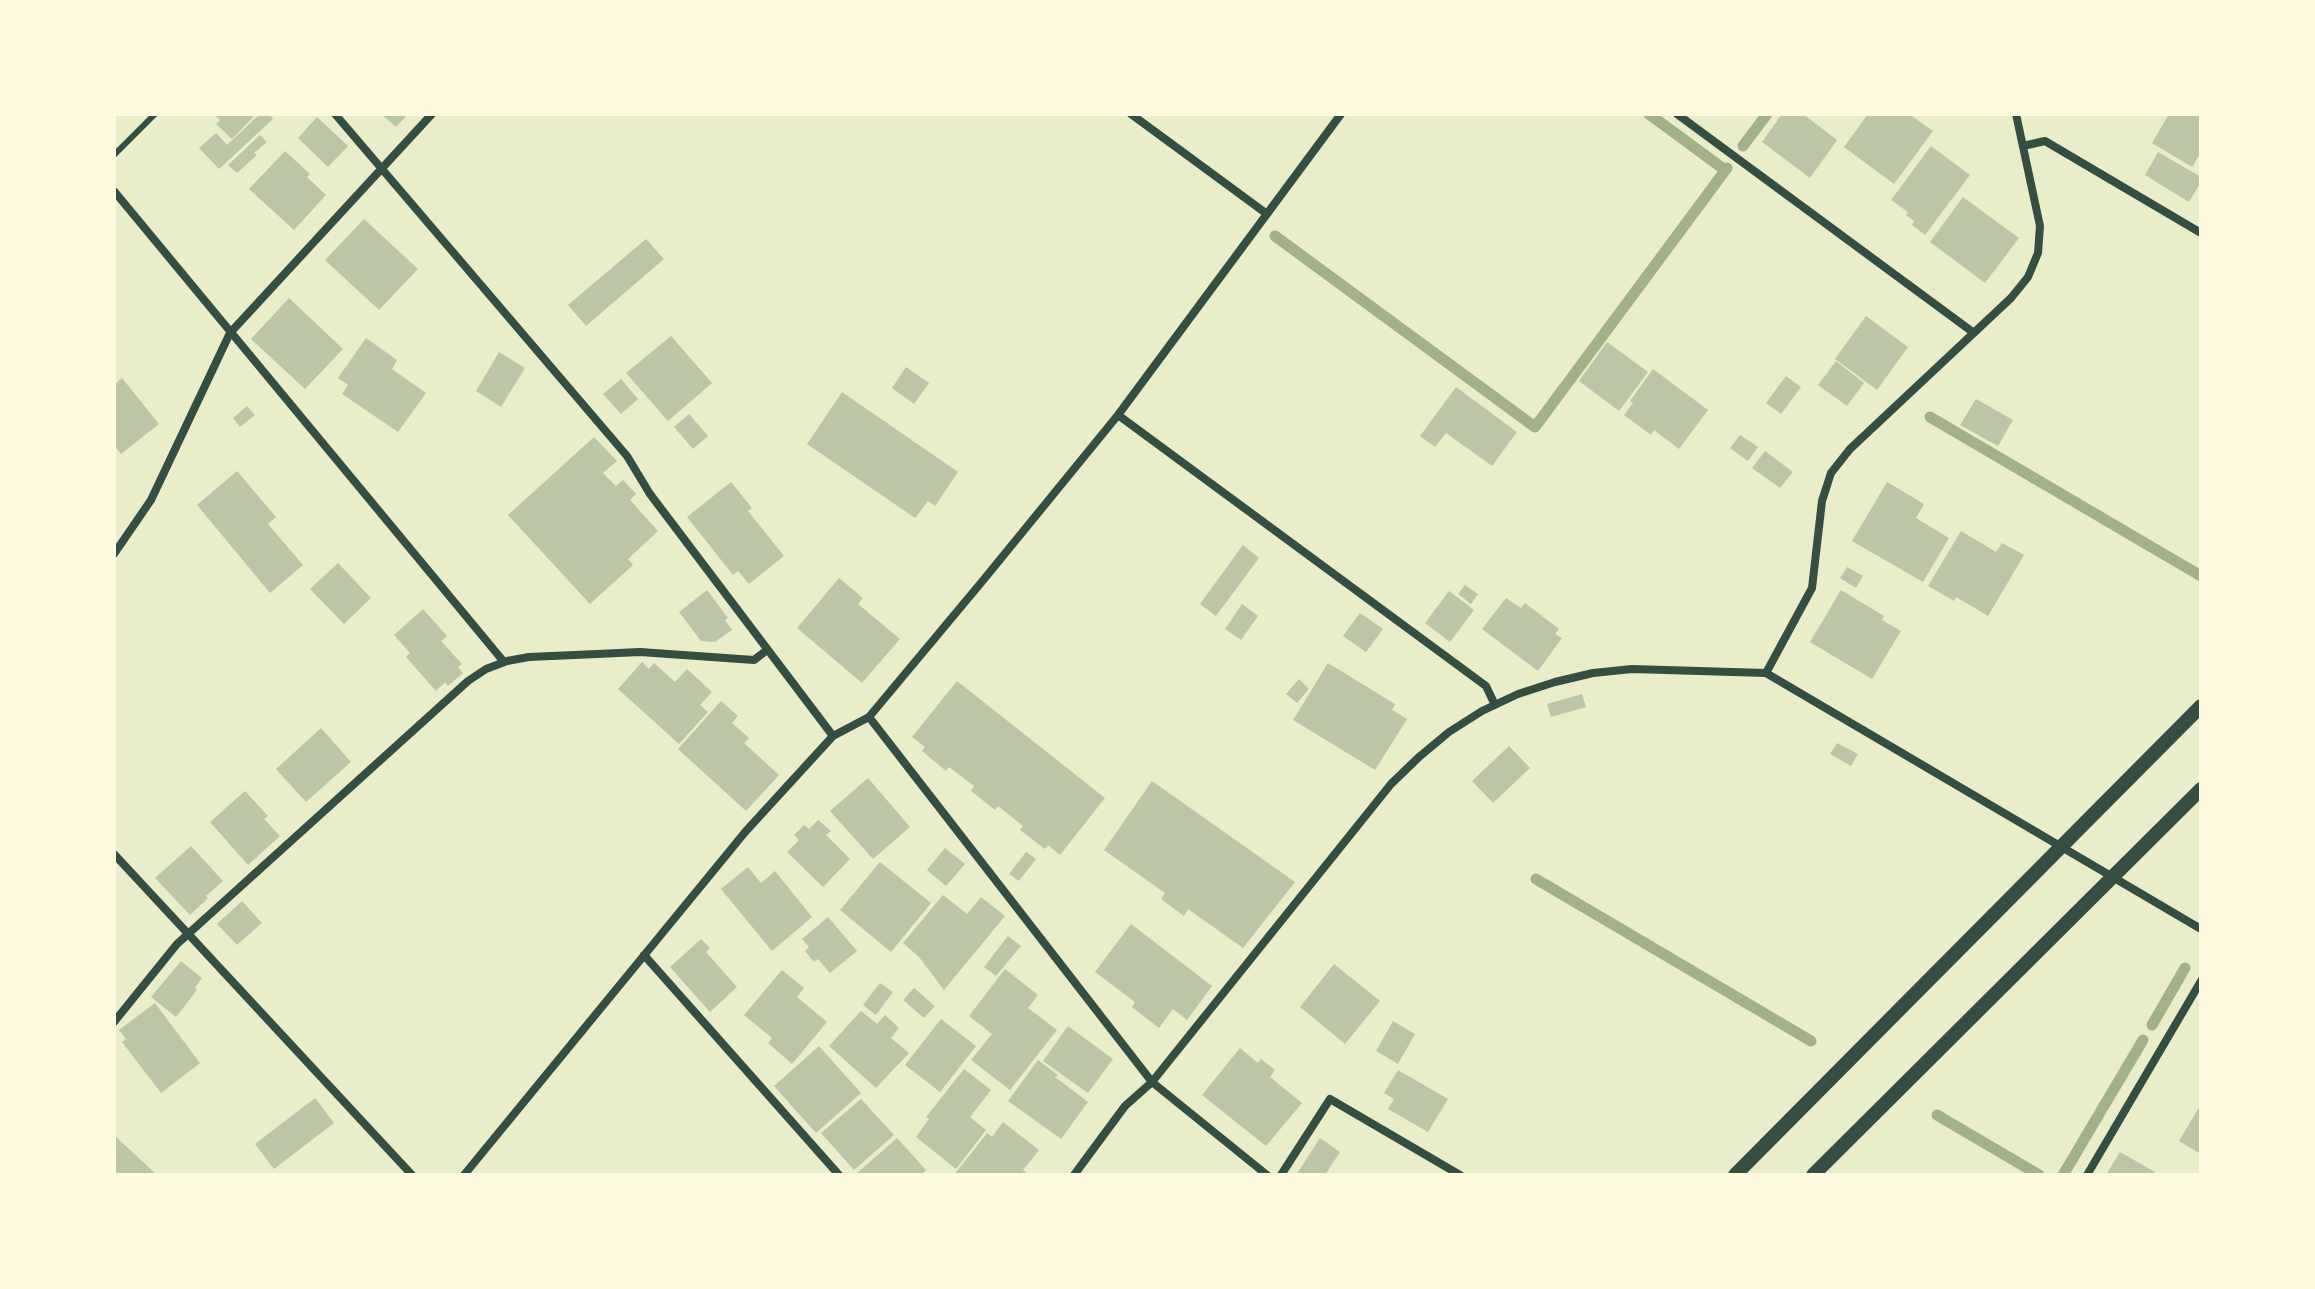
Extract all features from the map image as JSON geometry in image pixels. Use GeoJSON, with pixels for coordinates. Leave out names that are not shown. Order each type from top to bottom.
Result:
{"type":"FeatureCollection","features":[{"type":"Feature","properties":{"kind":"street"},"geometry":{"type":"LineString","coordinates":[[335,114],[627,456],[650,494],[833,736]]}},
{"type":"Feature","properties":{"kind":"street"},"geometry":{"type":"LineString","coordinates":[[114,554],[151,500],[230,333],[432,114]]}},
{"type":"Feature","properties":{"kind":"street"},"geometry":{"type":"LineString","coordinates":[[1131,114],[1267,214]]}},
{"type":"Feature","properties":{"kind":"street"},"geometry":{"type":"LineString","coordinates":[[464,1175],[746,831],[833,736],[869,717],[1118,415],[1341,114]]}},
{"type":"Feature","properties":{"kind":"street"},"geometry":{"type":"LineString","coordinates":[[1677,114],[1974,333]]}},
{"type":"Feature","properties":{"kind":"street"},"geometry":{"type":"LineString","coordinates":[[1766,673],[1812,588],[1822,501],[1831,473],[1850,449],[2011,298],[2028,277],[2038,253],[2040,226],[2016,114]]}},
{"type":"Feature","properties":{"kind":"street"},"geometry":{"type":"LineString","coordinates":[[2023,146],[2045,141],[2201,233]]}},
{"type":"Feature","properties":{"kind":"street"},"geometry":{"type":"LineString","coordinates":[[114,191],[504,662]]}},
{"type":"Feature","properties":{"kind":"street"},"geometry":{"type":"LineString","coordinates":[[1118,415],[1486,686],[1495,705]]}},
{"type":"Feature","properties":{"kind":"street"},"geometry":{"type":"LineString","coordinates":[[114,1022],[177,944],[468,681],[486,669],[529,657],[640,652],[754,660],[767,650]]}},
{"type":"Feature","properties":{"kind":"street"},"geometry":{"type":"LineString","coordinates":[[1074,1175],[1125,1106],[1152,1082],[1391,784],[1449,732],[1495,705],[1518,694],[1593,673],[1632,669],[1766,673],[2201,929]]}},
{"type":"Feature","properties":{"kind":"street"},"geometry":{"type":"LineString","coordinates":[[1735,1175],[2201,706]]}},
{"type":"Feature","properties":{"kind":"street"},"geometry":{"type":"LineString","coordinates":[[869,717],[1152,1082],[1267,1175]]}},
{"type":"Feature","properties":{"kind":"street"},"geometry":{"type":"LineString","coordinates":[[1813,1175],[2201,789]]}},
{"type":"Feature","properties":{"kind":"street"},"geometry":{"type":"LineString","coordinates":[[114,854],[412,1175]]}},
{"type":"Feature","properties":{"kind":"street"},"geometry":{"type":"LineString","coordinates":[[644,955],[839,1175]]}},
{"type":"Feature","properties":{"kind":"street"},"geometry":{"type":"LineString","coordinates":[[2087,1175],[2201,981]]}},
{"type":"Feature","properties":{"kind":"street"},"geometry":{"type":"LineString","coordinates":[[1281,1175],[1330,1099],[1460,1175]]}},
{"type":"Feature","properties":{"kind":"lane"},"geometry":{"type":"LineString","coordinates":[[114,155],[155,114]]}},
{"type":"Feature","properties":{"kind":"building"},"geometry":{"type":"Polygon","coordinates":[[[214,114],[256,114],[232,139],[216,124],[220,120],[214,114]]]}},
{"type":"Feature","properties":{"kind":"building"},"geometry":{"type":"Polygon","coordinates":[[[260,114],[269,114],[273,119],[219,169],[199,148],[216,133],[227,145],[260,114]]]}},
{"type":"Feature","properties":{"kind":"building"},"geometry":{"type":"Polygon","coordinates":[[[381,114],[408,114],[396,127],[381,114]]]}},
{"type":"Feature","properties":{"kind":"building"},"geometry":{"type":"Polygon","coordinates":[[[1782,114],[1803,114],[1837,140],[1810,178],[1762,142],[1782,114]]]}},
{"type":"Feature","properties":{"kind":"building"},"geometry":{"type":"Polygon","coordinates":[[[1868,114],[1909,114],[1933,131],[1894,184],[1844,147],[1868,114]]]}},
{"type":"Feature","properties":{"kind":"building"},"geometry":{"type":"Polygon","coordinates":[[[2169,114],[2201,114],[2201,152],[2192,167],[2152,143],[2169,114]]]}},
{"type":"Feature","properties":{"kind":"building"},"geometry":{"type":"Polygon","coordinates":[[[317,117],[348,146],[328,167],[298,138],[317,117]]]}},
{"type":"Feature","properties":{"kind":"building"},"geometry":{"type":"Polygon","coordinates":[[[260,135],[267,142],[237,173],[228,165],[260,135]]]}},
{"type":"Feature","properties":{"kind":"building"},"geometry":{"type":"Polygon","coordinates":[[[1931,146],[1970,175],[1925,235],[1912,225],[1914,221],[1906,215],[1908,212],[1891,200],[1931,146]]]}},
{"type":"Feature","properties":{"kind":"building"},"geometry":{"type":"Polygon","coordinates":[[[285,151],[310,174],[307,177],[326,195],[294,230],[249,189],[285,151]]]}},
{"type":"Feature","properties":{"kind":"building"},"geometry":{"type":"Polygon","coordinates":[[[2158,152],[2201,177],[2189,202],[2145,175],[2158,152]]]}},
{"type":"Feature","properties":{"kind":"building"},"geometry":{"type":"Polygon","coordinates":[[[1963,197],[2019,238],[1985,283],[1930,242],[1963,197]]]}},
{"type":"Feature","properties":{"kind":"building"},"geometry":{"type":"Polygon","coordinates":[[[364,219],[418,269],[379,310],[325,260],[364,219]]]}},
{"type":"Feature","properties":{"kind":"building"},"geometry":{"type":"Polygon","coordinates":[[[646,239],[664,259],[586,326],[568,305],[646,239]]]}},
{"type":"Feature","properties":{"kind":"building"},"geometry":{"type":"Polygon","coordinates":[[[289,298],[343,349],[305,389],[251,339],[289,298]]]}},
{"type":"Feature","properties":{"kind":"building"},"geometry":{"type":"Polygon","coordinates":[[[1866,316],[1908,347],[1877,390],[1835,359],[1866,316]]]}},
{"type":"Feature","properties":{"kind":"building"},"geometry":{"type":"Polygon","coordinates":[[[671,336],[712,383],[668,421],[626,373],[671,336]]]}},
{"type":"Feature","properties":{"kind":"building"},"geometry":{"type":"Polygon","coordinates":[[[366,338],[397,360],[392,369],[426,393],[398,432],[342,394],[348,385],[338,378],[366,338]]]}},
{"type":"Feature","properties":{"kind":"building"},"geometry":{"type":"Polygon","coordinates":[[[1607,342],[1648,372],[1619,411],[1579,381],[1607,342]]]}},
{"type":"Feature","properties":{"kind":"building"},"geometry":{"type":"Polygon","coordinates":[[[499,352],[525,368],[501,407],[476,391],[499,352]]]}},
{"type":"Feature","properties":{"kind":"building"},"geometry":{"type":"Polygon","coordinates":[[[1836,361],[1864,383],[1847,406],[1818,385],[1836,361]]]}},
{"type":"Feature","properties":{"kind":"building"},"geometry":{"type":"Polygon","coordinates":[[[906,367],[929,383],[914,404],[892,388],[906,367]]]}},
{"type":"Feature","properties":{"kind":"building"},"geometry":{"type":"Polygon","coordinates":[[[1653,369],[1708,410],[1679,449],[1654,430],[1651,435],[1624,415],[1653,369]]]}},
{"type":"Feature","properties":{"kind":"building"},"geometry":{"type":"Polygon","coordinates":[[[1786,376],[1801,387],[1781,414],[1766,403],[1786,376]]]}},
{"type":"Feature","properties":{"kind":"building"},"geometry":{"type":"Polygon","coordinates":[[[122,378],[159,424],[121,454],[114,445],[114,385],[122,378]]]}},
{"type":"Feature","properties":{"kind":"building"},"geometry":{"type":"Polygon","coordinates":[[[621,379],[638,399],[621,414],[603,394],[621,379]]]}},
{"type":"Feature","properties":{"kind":"building"},"geometry":{"type":"Polygon","coordinates":[[[1456,387],[1517,432],[1492,466],[1446,433],[1435,447],[1420,436],[1456,387]]]}},
{"type":"Feature","properties":{"kind":"building"},"geometry":{"type":"Polygon","coordinates":[[[842,392],[958,472],[935,506],[928,501],[915,518],[807,444],[842,392]]]}},
{"type":"Feature","properties":{"kind":"building"},"geometry":{"type":"Polygon","coordinates":[[[1976,399],[2013,420],[1998,446],[1960,425],[1976,399]]]}},
{"type":"Feature","properties":{"kind":"building"},"geometry":{"type":"Polygon","coordinates":[[[247,406],[255,415],[240,427],[233,418],[247,406]]]}},
{"type":"Feature","properties":{"kind":"building"},"geometry":{"type":"Polygon","coordinates":[[[689,414],[708,436],[693,449],[674,427],[689,414]]]}},
{"type":"Feature","properties":{"kind":"building"},"geometry":{"type":"Polygon","coordinates":[[[1740,435],[1758,447],[1748,461],[1730,448],[1740,435]]]}},
{"type":"Feature","properties":{"kind":"building"},"geometry":{"type":"Polygon","coordinates":[[[594,437],[617,461],[603,473],[616,486],[623,480],[636,494],[630,500],[658,531],[628,559],[633,565],[590,604],[508,515],[594,437]]]}},
{"type":"Feature","properties":{"kind":"building"},"geometry":{"type":"Polygon","coordinates":[[[1765,451],[1793,472],[1780,488],[1752,468],[1765,451]]]}},
{"type":"Feature","properties":{"kind":"building"},"geometry":{"type":"Polygon","coordinates":[[[237,471],[276,517],[268,524],[303,565],[270,593],[197,505],[237,471]]]}},
{"type":"Feature","properties":{"kind":"building"},"geometry":{"type":"Polygon","coordinates":[[[731,482],[752,508],[748,511],[784,556],[749,584],[738,571],[733,575],[687,517],[731,482]]]}},
{"type":"Feature","properties":{"kind":"building"},"geometry":{"type":"Polygon","coordinates":[[[1887,482],[1924,504],[1916,518],[1949,538],[1923,582],[1852,541],[1887,482]]]}},
{"type":"Feature","properties":{"kind":"building"},"geometry":{"type":"Polygon","coordinates":[[[1961,531],[1996,552],[2002,543],[2024,555],[1988,616],[1956,597],[1954,601],[1928,586],[1961,531]]]}},
{"type":"Feature","properties":{"kind":"building"},"geometry":{"type":"Polygon","coordinates":[[[1243,545],[1259,558],[1216,616],[1200,604],[1243,545]]]}},
{"type":"Feature","properties":{"kind":"building"},"geometry":{"type":"Polygon","coordinates":[[[338,563],[371,598],[344,624],[310,589],[338,563]]]}},
{"type":"Feature","properties":{"kind":"building"},"geometry":{"type":"Polygon","coordinates":[[[1847,567],[1863,576],[1856,588],[1840,578],[1847,567]]]}},
{"type":"Feature","properties":{"kind":"building"},"geometry":{"type":"Polygon","coordinates":[[[839,578],[863,598],[858,604],[900,639],[862,683],[797,628],[839,578]]]}},
{"type":"Feature","properties":{"kind":"building"},"geometry":{"type":"Polygon","coordinates":[[[1465,585],[1478,594],[1471,604],[1458,594],[1465,585]]]}},
{"type":"Feature","properties":{"kind":"building"},"geometry":{"type":"Polygon","coordinates":[[[707,590],[728,618],[725,620],[732,630],[715,642],[701,641],[679,612],[707,590]]]}},
{"type":"Feature","properties":{"kind":"building"},"geometry":{"type":"Polygon","coordinates":[[[1841,590],[1884,616],[1882,620],[1901,631],[1872,679],[1810,642],[1841,590]]]}},
{"type":"Feature","properties":{"kind":"building"},"geometry":{"type":"Polygon","coordinates":[[[1449,591],[1474,610],[1450,642],[1425,623],[1449,591]]]}},
{"type":"Feature","properties":{"kind":"building"},"geometry":{"type":"Polygon","coordinates":[[[1506,598],[1521,608],[1525,603],[1559,629],[1555,634],[1562,638],[1538,671],[1482,629],[1506,598]]]}},
{"type":"Feature","properties":{"kind":"building"},"geometry":{"type":"Polygon","coordinates":[[[1242,604],[1258,616],[1241,640],[1225,629],[1242,604]]]}},
{"type":"Feature","properties":{"kind":"building"},"geometry":{"type":"Polygon","coordinates":[[[423,609],[447,636],[441,641],[462,664],[458,667],[463,673],[448,686],[445,682],[436,691],[406,657],[410,653],[394,635],[423,609]]]}},
{"type":"Feature","properties":{"kind":"building"},"geometry":{"type":"Polygon","coordinates":[[[1360,613],[1383,629],[1366,652],[1343,636],[1360,613]]]}},
{"type":"Feature","properties":{"kind":"building"},"geometry":{"type":"Polygon","coordinates":[[[642,662],[649,669],[654,663],[675,682],[687,669],[712,692],[700,705],[708,712],[679,744],[618,689],[642,662]]]}},
{"type":"Feature","properties":{"kind":"building"},"geometry":{"type":"Polygon","coordinates":[[[1328,663],[1395,704],[1392,710],[1407,719],[1375,770],[1293,720],[1328,663]]]}},
{"type":"Feature","properties":{"kind":"building"},"geometry":{"type":"Polygon","coordinates":[[[1299,679],[1309,689],[1297,703],[1286,694],[1299,679]]]}},
{"type":"Feature","properties":{"kind":"building"},"geometry":{"type":"Polygon","coordinates":[[[957,681],[1105,798],[1060,855],[1048,845],[1045,849],[1020,830],[1023,826],[998,806],[995,810],[971,791],[974,786],[949,767],[946,771],[922,751],[925,747],[912,737],[957,681]]]}},
{"type":"Feature","properties":{"kind":"building"},"geometry":{"type":"Polygon","coordinates":[[[1582,694],[1586,707],[1551,717],[1547,704],[1582,694]]]}},
{"type":"Feature","properties":{"kind":"building"},"geometry":{"type":"Polygon","coordinates":[[[721,701],[738,716],[732,723],[749,738],[744,743],[779,775],[746,811],[678,749],[721,701]]]}},
{"type":"Feature","properties":{"kind":"building"},"geometry":{"type":"Polygon","coordinates":[[[321,728],[351,762],[306,802],[276,769],[321,728]]]}},
{"type":"Feature","properties":{"kind":"building"},"geometry":{"type":"Polygon","coordinates":[[[1837,743],[1858,754],[1851,766],[1830,754],[1837,743]]]}},
{"type":"Feature","properties":{"kind":"building"},"geometry":{"type":"Polygon","coordinates":[[[1509,746],[1530,768],[1493,803],[1472,781],[1509,746]]]}},
{"type":"Feature","properties":{"kind":"building"},"geometry":{"type":"Polygon","coordinates":[[[868,778],[910,827],[873,859],[830,811],[868,778]]]}},
{"type":"Feature","properties":{"kind":"building"},"geometry":{"type":"Polygon","coordinates":[[[1152,781],[1295,882],[1243,948],[1188,909],[1184,916],[1161,899],[1165,893],[1104,850],[1152,781]]]}},
{"type":"Feature","properties":{"kind":"building"},"geometry":{"type":"Polygon","coordinates":[[[245,791],[268,816],[264,819],[280,836],[248,865],[210,822],[245,791]]]}},
{"type":"Feature","properties":{"kind":"building"},"geometry":{"type":"Polygon","coordinates":[[[818,820],[831,831],[826,835],[850,859],[823,887],[787,852],[799,840],[794,835],[804,825],[809,829],[818,820]]]}},
{"type":"Feature","properties":{"kind":"building"},"geometry":{"type":"Polygon","coordinates":[[[191,846],[223,881],[190,915],[155,878],[191,846]]]}},
{"type":"Feature","properties":{"kind":"building"},"geometry":{"type":"Polygon","coordinates":[[[945,848],[965,864],[946,886],[927,870],[945,848]]]}},
{"type":"Feature","properties":{"kind":"building"},"geometry":{"type":"Polygon","coordinates":[[[1026,852],[1036,859],[1019,881],[1009,874],[1026,852]]]}},
{"type":"Feature","properties":{"kind":"building"},"geometry":{"type":"Polygon","coordinates":[[[880,862],[931,903],[891,952],[840,910],[880,862]]]}},
{"type":"Feature","properties":{"kind":"building"},"geometry":{"type":"Polygon","coordinates":[[[748,867],[761,883],[775,871],[812,917],[772,951],[721,889],[748,867]]]}},
{"type":"Feature","properties":{"kind":"building"},"geometry":{"type":"Polygon","coordinates":[[[943,895],[967,914],[981,897],[1005,916],[944,990],[919,957],[903,943],[943,895]]]}},
{"type":"Feature","properties":{"kind":"building"},"geometry":{"type":"Polygon","coordinates":[[[242,901],[262,923],[237,945],[217,924],[242,901]]]}},
{"type":"Feature","properties":{"kind":"building"},"geometry":{"type":"Polygon","coordinates":[[[828,917],[857,951],[830,973],[818,959],[814,962],[805,951],[809,947],[802,939],[828,917]]]}},
{"type":"Feature","properties":{"kind":"building"},"geometry":{"type":"Polygon","coordinates":[[[1131,924],[1212,986],[1187,1020],[1173,1009],[1159,1028],[1132,1007],[1135,1002],[1095,972],[1131,924]]]}},
{"type":"Feature","properties":{"kind":"building"},"geometry":{"type":"Polygon","coordinates":[[[1008,936],[1021,946],[996,976],[984,967],[1008,936]]]}},
{"type":"Feature","properties":{"kind":"building"},"geometry":{"type":"Polygon","coordinates":[[[701,939],[710,948],[706,952],[737,987],[710,1012],[670,967],[701,939]]]}},
{"type":"Feature","properties":{"kind":"building"},"geometry":{"type":"Polygon","coordinates":[[[181,961],[202,978],[195,988],[197,990],[176,1017],[151,997],[181,961]]]}},
{"type":"Feature","properties":{"kind":"building"},"geometry":{"type":"Polygon","coordinates":[[[1334,964],[1380,1001],[1345,1044],[1300,1007],[1334,964]]]}},
{"type":"Feature","properties":{"kind":"building"},"geometry":{"type":"Polygon","coordinates":[[[1005,969],[1038,995],[1028,1008],[1057,1030],[1010,1090],[971,1060],[992,1034],[969,1016],[1005,969]]]}},
{"type":"Feature","properties":{"kind":"building"},"geometry":{"type":"Polygon","coordinates":[[[782,970],[804,988],[797,997],[827,1022],[792,1064],[768,1043],[772,1038],[744,1015],[782,970]]]}},
{"type":"Feature","properties":{"kind":"building"},"geometry":{"type":"Polygon","coordinates":[[[880,983],[893,992],[876,1015],[863,1005],[880,983]]]}},
{"type":"Feature","properties":{"kind":"building"},"geometry":{"type":"Polygon","coordinates":[[[914,988],[935,1006],[924,1018],[903,1000],[914,988]]]}},
{"type":"Feature","properties":{"kind":"building"},"geometry":{"type":"Polygon","coordinates":[[[155,1003],[200,1063],[161,1093],[122,1042],[126,1039],[119,1030],[155,1003]]]}},
{"type":"Feature","properties":{"kind":"building"},"geometry":{"type":"Polygon","coordinates":[[[861,1011],[877,1024],[885,1015],[899,1028],[891,1038],[909,1053],[876,1088],[829,1046],[861,1011]]]}},
{"type":"Feature","properties":{"kind":"building"},"geometry":{"type":"Polygon","coordinates":[[[941,1019],[976,1046],[940,1092],[905,1065],[941,1019]]]}},
{"type":"Feature","properties":{"kind":"building"},"geometry":{"type":"Polygon","coordinates":[[[1393,1021],[1415,1034],[1398,1064],[1376,1051],[1393,1021]]]}},
{"type":"Feature","properties":{"kind":"building"},"geometry":{"type":"Polygon","coordinates":[[[1068,1026],[1113,1059],[1088,1093],[1043,1061],[1068,1026]]]}},
{"type":"Feature","properties":{"kind":"building"},"geometry":{"type":"Polygon","coordinates":[[[819,1046],[861,1093],[816,1133],[774,1086],[819,1046]]]}},
{"type":"Feature","properties":{"kind":"building"},"geometry":{"type":"Polygon","coordinates":[[[1240,1048],[1258,1063],[1261,1059],[1275,1070],[1270,1077],[1302,1103],[1266,1146],[1202,1095],[1240,1048]]]}},
{"type":"Feature","properties":{"kind":"building"},"geometry":{"type":"Polygon","coordinates":[[[1038,1060],[1088,1102],[1061,1139],[1008,1101],[1038,1060]]]}},
{"type":"Feature","properties":{"kind":"building"},"geometry":{"type":"Polygon","coordinates":[[[964,1069],[991,1090],[970,1117],[986,1130],[956,1169],[916,1137],[929,1119],[926,1117],[964,1069]]]}},
{"type":"Feature","properties":{"kind":"building"},"geometry":{"type":"Polygon","coordinates":[[[1398,1070],[1448,1099],[1428,1132],[1388,1109],[1394,1099],[1384,1093],[1398,1070]]]}},
{"type":"Feature","properties":{"kind":"building"},"geometry":{"type":"Polygon","coordinates":[[[315,1098],[334,1123],[274,1169],[255,1144],[315,1098]]]}},
{"type":"Feature","properties":{"kind":"building"},"geometry":{"type":"Polygon","coordinates":[[[861,1099],[894,1135],[854,1170],[821,1133],[861,1099]]]}},
{"type":"Feature","properties":{"kind":"building"},"geometry":{"type":"Polygon","coordinates":[[[2201,1104],[2201,1154],[2179,1141],[2201,1104]]]}},
{"type":"Feature","properties":{"kind":"building"},"geometry":{"type":"Polygon","coordinates":[[[1003,1122],[1039,1150],[1023,1170],[1029,1175],[954,1175],[987,1133],[992,1137],[1003,1122]]]}},
{"type":"Feature","properties":{"kind":"building"},"geometry":{"type":"Polygon","coordinates":[[[114,1135],[157,1175],[114,1175],[114,1135]]]}},
{"type":"Feature","properties":{"kind":"building"},"geometry":{"type":"Polygon","coordinates":[[[897,1138],[926,1170],[921,1175],[855,1175],[897,1138]]]}},
{"type":"Feature","properties":{"kind":"building"},"geometry":{"type":"Polygon","coordinates":[[[1320,1138],[1340,1152],[1325,1175],[1296,1175],[1320,1138]]]}},
{"type":"Feature","properties":{"kind":"building"},"geometry":{"type":"Polygon","coordinates":[[[2120,1152],[2155,1172],[2153,1175],[2106,1175],[2120,1152]]]}},
{"type":"Feature","properties":{"kind":"waterway"},"geometry":{"type":"LineString","coordinates":[[1649,114],[1725,170]]}},
{"type":"Feature","properties":{"kind":"waterway"},"geometry":{"type":"LineString","coordinates":[[1743,146],[1767,114]]}},
{"type":"Feature","properties":{"kind":"waterway"},"geometry":{"type":"LineString","coordinates":[[1275,236],[1535,427],[1727,168]]}},
{"type":"Feature","properties":{"kind":"waterway"},"geometry":{"type":"LineString","coordinates":[[1930,417],[2201,576]]}},
{"type":"Feature","properties":{"kind":"waterway"},"geometry":{"type":"LineString","coordinates":[[1536,879],[1811,1041]]}},
{"type":"Feature","properties":{"kind":"waterway"},"geometry":{"type":"LineString","coordinates":[[2152,1025],[2185,968]]}},
{"type":"Feature","properties":{"kind":"waterway"},"geometry":{"type":"LineString","coordinates":[[2063,1175],[2143,1040]]}},
{"type":"Feature","properties":{"kind":"waterway"},"geometry":{"type":"LineString","coordinates":[[1937,1115],[2039,1175]]}}]}
